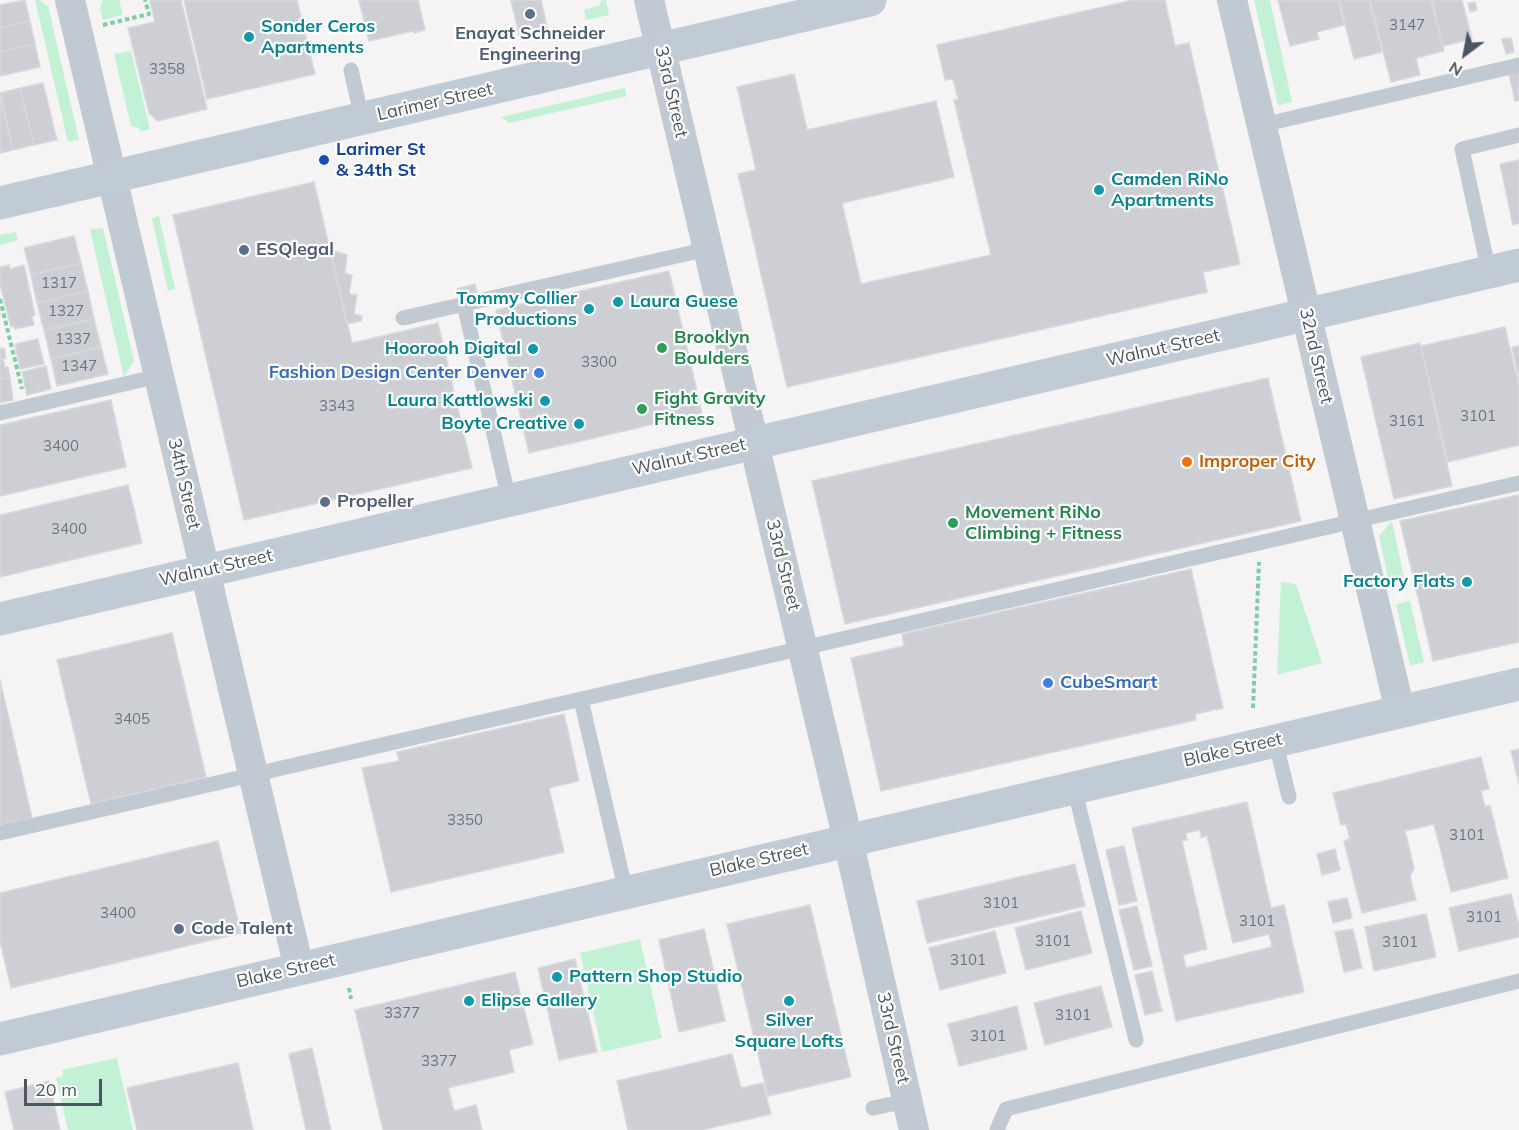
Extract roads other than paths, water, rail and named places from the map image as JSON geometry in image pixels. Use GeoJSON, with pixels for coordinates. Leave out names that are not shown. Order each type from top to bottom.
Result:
{"type":"FeatureCollection","features":[{"type":"Feature","properties":{"kind":"street","name":"34th Street"},"geometry":{"type":"LineString","coordinates":[[70,0],[299,968]]}},
{"type":"Feature","properties":{"kind":"street","name":"33rd Street"},"geometry":{"type":"LineString","coordinates":[[649,0],[803,648],[914,1130]]}},
{"type":"Feature","properties":{"kind":"street","name":"Larimer Street"},"geometry":{"type":"LineString","coordinates":[[0,203],[870,0]]}},
{"type":"Feature","properties":{"kind":"street","name":"32nd Street"},"geometry":{"type":"LineString","coordinates":[[1232,0],[1400,711]]}},
{"type":"Feature","properties":{"kind":"street","name":"Walnut Street"},"geometry":{"type":"LineString","coordinates":[[0,619],[1504,268]]}},
{"type":"Feature","properties":{"kind":"street","name":"Blake Street"},"geometry":{"type":"LineString","coordinates":[[0,1039],[1519,684]]}},
{"type":"Feature","properties":{"kind":"lane"},"geometry":{"type":"LineString","coordinates":[[1262,125],[1519,65]]}},
{"type":"Feature","properties":{"kind":"lane"},"geometry":{"type":"LineString","coordinates":[[351,70],[362,119]]}},
{"type":"Feature","properties":{"kind":"lane"},"geometry":{"type":"LineString","coordinates":[[1504,268],[1461,149],[1519,135]]}},
{"type":"Feature","properties":{"kind":"lane"},"geometry":{"type":"LineString","coordinates":[[403,318],[708,249]]}},
{"type":"Feature","properties":{"kind":"lane"},"geometry":{"type":"LineString","coordinates":[[464,304],[509,500]]}},
{"type":"Feature","properties":{"kind":"lane"},"geometry":{"type":"LineString","coordinates":[[0,413],[159,376]]}},
{"type":"Feature","properties":{"kind":"lane"},"geometry":{"type":"LineString","coordinates":[[0,833],[1519,483]]}},
{"type":"Feature","properties":{"kind":"lane"},"geometry":{"type":"LineString","coordinates":[[580,700],[626,891]]}},
{"type":"Feature","properties":{"kind":"lane"},"geometry":{"type":"LineString","coordinates":[[1275,740],[1290,797]]}},
{"type":"Feature","properties":{"kind":"lane"},"geometry":{"type":"LineString","coordinates":[[1074,787],[1136,1040]]}},
{"type":"Feature","properties":{"kind":"lane"},"geometry":{"type":"LineString","coordinates":[[997,1130],[1006,1109],[1519,981]]}},
{"type":"Feature","properties":{"kind":"lane"},"geometry":{"type":"LineString","coordinates":[[873,1108],[908,1101]]}},
{"type":"Feature","properties":{"kind":"place","name":"Enayat Schneider Engineering"},"geometry":{"type":"Point","coordinates":[530,14]}},
{"type":"Feature","properties":{"kind":"place","name":"Sonder Ceros Apartments"},"geometry":{"type":"Point","coordinates":[249,37]}},
{"type":"Feature","properties":{"kind":"place","name":"Larimer St & 34th St"},"geometry":{"type":"Point","coordinates":[324,160]}},
{"type":"Feature","properties":{"kind":"place","name":"Camden RiNo Apartments"},"geometry":{"type":"Point","coordinates":[1099,190]}},
{"type":"Feature","properties":{"kind":"place","name":"ESQlegal"},"geometry":{"type":"Point","coordinates":[244,250]}},
{"type":"Feature","properties":{"kind":"place","name":"Laura Guese"},"geometry":{"type":"Point","coordinates":[618,302]}},
{"type":"Feature","properties":{"kind":"place","name":"Tommy Collier Productions"},"geometry":{"type":"Point","coordinates":[589,309]}},
{"type":"Feature","properties":{"kind":"place","name":"Brooklyn Boulders"},"geometry":{"type":"Point","coordinates":[662,348]}},
{"type":"Feature","properties":{"kind":"place","name":"Hoorooh Digital"},"geometry":{"type":"Point","coordinates":[533,349]}},
{"type":"Feature","properties":{"kind":"place","name":"Fashion Design Center Denver"},"geometry":{"type":"Point","coordinates":[539,373]}},
{"type":"Feature","properties":{"kind":"place","name":"Laura Kattlowski"},"geometry":{"type":"Point","coordinates":[545,401]}},
{"type":"Feature","properties":{"kind":"place","name":"Fight Gravity Fitness"},"geometry":{"type":"Point","coordinates":[642,409]}},
{"type":"Feature","properties":{"kind":"place","name":"Boyte Creative"},"geometry":{"type":"Point","coordinates":[579,424]}},
{"type":"Feature","properties":{"kind":"place","name":"Improper City"},"geometry":{"type":"Point","coordinates":[1187,462]}},
{"type":"Feature","properties":{"kind":"place","name":"Propeller"},"geometry":{"type":"Point","coordinates":[325,502]}},
{"type":"Feature","properties":{"kind":"place","name":"Movement RiNo Climbing + Fitness"},"geometry":{"type":"Point","coordinates":[953,523]}},
{"type":"Feature","properties":{"kind":"place","name":"Factory Flats"},"geometry":{"type":"Point","coordinates":[1467,582]}},
{"type":"Feature","properties":{"kind":"place","name":"CubeSmart"},"geometry":{"type":"Point","coordinates":[1048,683]}},
{"type":"Feature","properties":{"kind":"place","name":"Code Talent"},"geometry":{"type":"Point","coordinates":[179,929]}},
{"type":"Feature","properties":{"kind":"place","name":"Pattern Shop Studio"},"geometry":{"type":"Point","coordinates":[557,977]}},
{"type":"Feature","properties":{"kind":"place","name":"Elipse Gallery"},"geometry":{"type":"Point","coordinates":[469,1001]}},
{"type":"Feature","properties":{"kind":"place","name":"Silver Square Lofts"},"geometry":{"type":"Point","coordinates":[789,1001]}}]}
